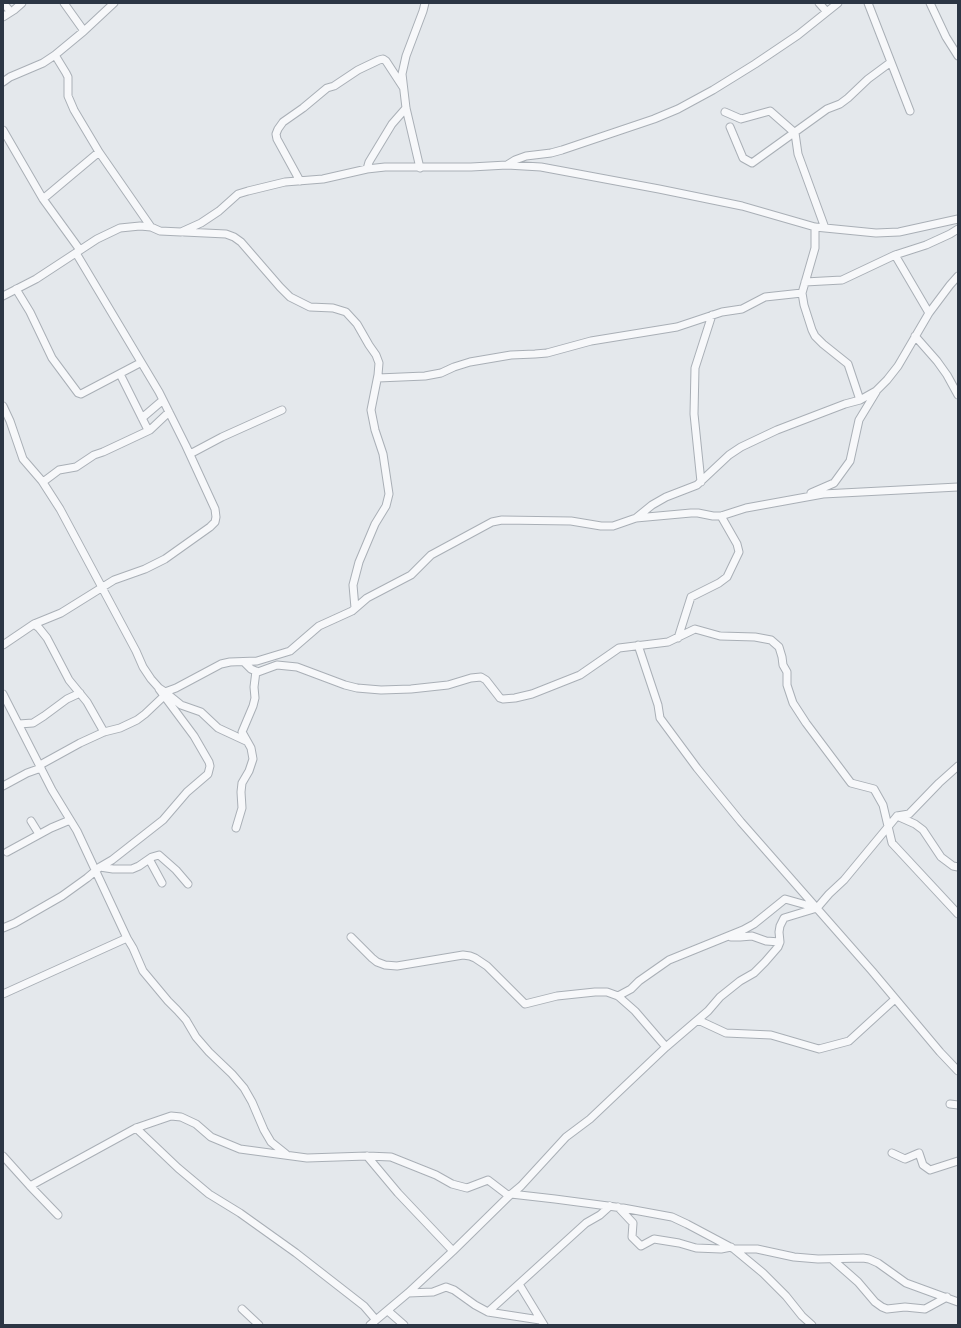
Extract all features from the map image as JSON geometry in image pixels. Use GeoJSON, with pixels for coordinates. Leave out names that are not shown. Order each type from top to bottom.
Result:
{"type":"FeatureCollection","features":[{"type":"Feature","properties":{"kind":"street"},"geometry":{"type":"LineString","coordinates":[[3,3],[11,12]]}},
{"type":"Feature","properties":{"kind":"street"},"geometry":{"type":"LineString","coordinates":[[3,16],[11,12],[22,3]]}},
{"type":"Feature","properties":{"kind":"street"},"geometry":{"type":"LineString","coordinates":[[64,3],[84,31]]}},
{"type":"Feature","properties":{"kind":"street"},"geometry":{"type":"LineString","coordinates":[[3,82],[10,77],[43,63],[84,31],[114,3]]}},
{"type":"Feature","properties":{"kind":"street"},"geometry":{"type":"LineString","coordinates":[[420,168],[406,108],[402,79],[403,67],[425,3]]}},
{"type":"Feature","properties":{"kind":"street"},"geometry":{"type":"LineString","coordinates":[[819,3],[827,12]]}},
{"type":"Feature","properties":{"kind":"street"},"geometry":{"type":"LineString","coordinates":[[507,164],[526,156],[562,150],[654,119],[678,109],[713,90],[755,64],[798,35],[838,3]]}},
{"type":"Feature","properties":{"kind":"street"},"geometry":{"type":"LineString","coordinates":[[868,3],[910,111]]}},
{"type":"Feature","properties":{"kind":"street"},"geometry":{"type":"LineString","coordinates":[[930,3],[946,37],[958,56]]}},
{"type":"Feature","properties":{"kind":"street"},"geometry":{"type":"LineString","coordinates":[[54,55],[68,78],[68,96],[71,103],[99,152],[151,227]]}},
{"type":"Feature","properties":{"kind":"street"},"geometry":{"type":"LineString","coordinates":[[300,181],[276,139],[278,129],[283,122],[327,88],[334,86],[358,70],[379,60],[383,59],[386,61],[403,86]]}},
{"type":"Feature","properties":{"kind":"street"},"geometry":{"type":"LineString","coordinates":[[730,127],[743,158],[752,163],[827,109],[840,104],[868,79],[891,62]]}},
{"type":"Feature","properties":{"kind":"street"},"geometry":{"type":"LineString","coordinates":[[367,169],[369,162],[392,124],[406,108]]}},
{"type":"Feature","properties":{"kind":"street"},"geometry":{"type":"LineString","coordinates":[[725,112],[741,119],[770,111],[794,133],[798,154],[825,228]]}},
{"type":"Feature","properties":{"kind":"street"},"geometry":{"type":"LineString","coordinates":[[3,130],[43,199],[78,252],[140,363],[163,400],[215,509],[216,517],[215,522],[210,527],[165,559],[145,569],[114,580],[60,612],[34,624],[3,645]]}},
{"type":"Feature","properties":{"kind":"street"},"geometry":{"type":"LineString","coordinates":[[43,199],[99,152]]}},
{"type":"Feature","properties":{"kind":"street"},"geometry":{"type":"LineString","coordinates":[[182,232],[201,224],[219,211],[238,194],[285,182],[323,179],[367,169],[385,167],[471,167],[507,164],[541,167],[659,189],[742,206],[815,227],[876,233],[900,232],[958,219]]}},
{"type":"Feature","properties":{"kind":"street"},"geometry":{"type":"LineString","coordinates":[[3,296],[36,279],[97,239],[120,228],[140,226],[151,227],[160,231],[226,234],[234,237],[241,242],[280,287],[290,296],[310,307],[333,308],[346,312],[357,324],[376,355],[379,363],[378,378],[371,410],[375,430],[383,454],[389,494],[386,506],[375,524],[359,562],[353,585],[355,608]]}},
{"type":"Feature","properties":{"kind":"street"},"geometry":{"type":"LineString","coordinates":[[815,227],[815,248],[802,293],[804,305],[812,330],[823,344],[848,364],[860,400]]}},
{"type":"Feature","properties":{"kind":"street"},"geometry":{"type":"LineString","coordinates":[[805,282],[842,280],[895,255],[926,244],[958,229]]}},
{"type":"Feature","properties":{"kind":"street"},"geometry":{"type":"LineString","coordinates":[[895,255],[929,313]]}},
{"type":"Feature","properties":{"kind":"street"},"geometry":{"type":"LineString","coordinates":[[803,497],[834,483],[850,461],[858,420],[876,391],[898,366],[929,313],[958,276]]}},
{"type":"Feature","properties":{"kind":"street"},"geometry":{"type":"LineString","coordinates":[[16,289],[30,312],[52,358],[78,394],[81,394],[140,363]]}},
{"type":"Feature","properties":{"kind":"street"},"geometry":{"type":"LineString","coordinates":[[378,378],[425,376],[441,373],[470,362],[511,355],[546,353],[591,341],[677,327],[730,310],[742,309],[765,297],[802,293]]}},
{"type":"Feature","properties":{"kind":"street"},"geometry":{"type":"LineString","coordinates":[[701,482],[694,414],[695,368],[712,315]]}},
{"type":"Feature","properties":{"kind":"street"},"geometry":{"type":"LineString","coordinates":[[915,336],[937,361],[958,395]]}},
{"type":"Feature","properties":{"kind":"street"},"geometry":{"type":"LineString","coordinates":[[120,374],[148,430]]}},
{"type":"Feature","properties":{"kind":"street"},"geometry":{"type":"LineString","coordinates":[[636,518],[652,505],[661,500],[701,482],[729,455],[741,447],[777,430],[845,404],[860,400],[876,391]]}},
{"type":"Feature","properties":{"kind":"street"},"geometry":{"type":"LineString","coordinates":[[142,418],[163,400]]}},
{"type":"Feature","properties":{"kind":"street"},"geometry":{"type":"LineString","coordinates":[[3,406],[8,416],[23,460],[43,482],[60,508],[143,667],[151,679],[163,692],[194,736],[209,762],[210,770],[205,777],[187,792],[163,820],[112,860],[62,896],[15,923],[3,928]]}},
{"type":"Feature","properties":{"kind":"street"},"geometry":{"type":"LineString","coordinates":[[190,454],[222,437],[282,410]]}},
{"type":"Feature","properties":{"kind":"street"},"geometry":{"type":"LineString","coordinates":[[43,482],[59,470],[76,467],[94,455],[148,430],[164,418],[169,412]]}},
{"type":"Feature","properties":{"kind":"street"},"geometry":{"type":"LineString","coordinates":[[3,786],[41,767],[80,743],[104,732],[120,728],[137,720],[145,714],[163,692],[176,688],[221,664],[230,662],[257,661],[290,651],[319,626],[347,614],[367,598],[411,575],[431,554],[492,522],[502,520],[571,521],[601,526],[613,526],[636,518],[691,513],[720,516],[746,508],[823,494],[958,487]]}},
{"type":"Feature","properties":{"kind":"street"},"geometry":{"type":"LineString","coordinates":[[678,638],[692,597],[720,583],[727,577],[739,552],[737,544],[720,516]]}},
{"type":"Feature","properties":{"kind":"street"},"geometry":{"type":"LineString","coordinates":[[34,624],[47,638],[69,680],[80,693],[104,732]]}},
{"type":"Feature","properties":{"kind":"street"},"geometry":{"type":"LineString","coordinates":[[244,662],[251,669],[256,671],[263,671],[277,665],[284,665],[305,670],[345,685],[357,688],[381,690],[411,689],[448,685],[471,678],[481,677],[486,680],[500,698],[504,699],[532,694],[580,675],[618,648],[662,643],[678,638],[695,629],[720,636],[755,637],[771,640],[781,651],[783,665],[787,672],[788,685],[794,703],[816,738],[851,783],[874,789],[883,805],[892,843],[958,914]]}},
{"type":"Feature","properties":{"kind":"street"},"geometry":{"type":"LineString","coordinates":[[638,646],[658,705],[660,718],[697,768],[741,822],[817,908],[940,1052],[958,1070]]}},
{"type":"Feature","properties":{"kind":"street"},"geometry":{"type":"LineString","coordinates":[[236,828],[242,808],[242,783],[249,771],[253,759],[250,748],[242,732],[255,698],[254,687],[256,671]]}},
{"type":"Feature","properties":{"kind":"street"},"geometry":{"type":"LineString","coordinates":[[163,692],[181,705],[205,714],[218,728],[246,741]]}},
{"type":"Feature","properties":{"kind":"street"},"geometry":{"type":"LineString","coordinates":[[18,724],[33,723],[67,699],[80,693]]}},
{"type":"Feature","properties":{"kind":"street"},"geometry":{"type":"LineString","coordinates":[[3,694],[52,790],[98,869],[127,938],[134,948],[143,971],[186,1020],[200,1042],[244,1088],[271,1142],[286,1154]]}},
{"type":"Feature","properties":{"kind":"street"},"geometry":{"type":"LineString","coordinates":[[136,1128],[178,1168],[209,1194],[240,1213],[296,1253],[364,1306],[373,1323],[453,1252],[510,1195],[521,1186],[566,1137],[590,1119],[666,1046],[698,1020],[729,989],[754,973],[778,947],[780,942],[780,926],[784,918],[817,908],[844,880],[897,816],[909,814],[958,766]]}},
{"type":"Feature","properties":{"kind":"street"},"geometry":{"type":"LineString","coordinates":[[897,816],[915,824],[923,830],[941,858],[953,866],[958,867]]}},
{"type":"Feature","properties":{"kind":"street"},"geometry":{"type":"LineString","coordinates":[[7,852],[39,834],[70,820]]}},
{"type":"Feature","properties":{"kind":"street"},"geometry":{"type":"LineString","coordinates":[[32,821],[39,834]]}},
{"type":"Feature","properties":{"kind":"street"},"geometry":{"type":"LineString","coordinates":[[98,869],[132,869],[157,854],[179,873],[188,884]]}},
{"type":"Feature","properties":{"kind":"street"},"geometry":{"type":"LineString","coordinates":[[149,859],[162,883]]}},
{"type":"Feature","properties":{"kind":"street"},"geometry":{"type":"LineString","coordinates":[[618,996],[631,989],[639,981],[669,960],[754,924],[784,899],[817,908]]}},
{"type":"Feature","properties":{"kind":"street"},"geometry":{"type":"LineString","coordinates":[[728,936],[740,938],[752,936],[766,941],[780,942]]}},
{"type":"Feature","properties":{"kind":"street"},"geometry":{"type":"LineString","coordinates":[[351,937],[372,958],[384,965],[397,966],[463,955],[476,958],[487,966],[525,1004],[557,996],[607,992],[618,996],[635,1011],[666,1046]]}},
{"type":"Feature","properties":{"kind":"street"},"geometry":{"type":"LineString","coordinates":[[3,994],[127,938]]}},
{"type":"Feature","properties":{"kind":"street"},"geometry":{"type":"LineString","coordinates":[[698,1020],[726,1033],[771,1035],[819,1049],[849,1041],[895,999]]}},
{"type":"Feature","properties":{"kind":"street"},"geometry":{"type":"LineString","coordinates":[[950,1104],[958,1106]]}},
{"type":"Feature","properties":{"kind":"street"},"geometry":{"type":"LineString","coordinates":[[30,1186],[136,1128],[171,1116],[181,1117],[196,1124],[211,1137],[240,1149],[307,1158],[367,1156],[391,1157],[436,1175],[452,1184],[467,1188],[488,1180],[510,1195],[555,1198],[618,1207],[672,1217],[732,1248],[763,1273],[812,1325]]}},
{"type":"Feature","properties":{"kind":"street"},"geometry":{"type":"LineString","coordinates":[[892,1153],[905,1159],[919,1153],[923,1165],[930,1170],[958,1161]]}},
{"type":"Feature","properties":{"kind":"street"},"geometry":{"type":"LineString","coordinates":[[3,1156],[58,1215]]}},
{"type":"Feature","properties":{"kind":"street"},"geometry":{"type":"LineString","coordinates":[[367,1156],[398,1193],[453,1252]]}},
{"type":"Feature","properties":{"kind":"street"},"geometry":{"type":"LineString","coordinates":[[488,1312],[588,1221],[600,1215],[610,1206]]}},
{"type":"Feature","properties":{"kind":"street"},"geometry":{"type":"LineString","coordinates":[[618,1207],[633,1223],[632,1236],[641,1246],[654,1239],[672,1241],[696,1248],[757,1250],[794,1257],[833,1260],[869,1259],[878,1263],[906,1284],[958,1302]]}},
{"type":"Feature","properties":{"kind":"street"},"geometry":{"type":"LineString","coordinates":[[833,1260],[858,1282],[875,1302],[888,1309],[905,1307],[925,1309],[947,1297]]}},
{"type":"Feature","properties":{"kind":"street"},"geometry":{"type":"LineString","coordinates":[[519,1284],[542,1322]]}},
{"type":"Feature","properties":{"kind":"street"},"geometry":{"type":"LineString","coordinates":[[408,1293],[433,1292],[446,1287],[454,1290],[474,1306],[488,1312],[542,1322]]}},
{"type":"Feature","properties":{"kind":"street"},"geometry":{"type":"LineString","coordinates":[[242,1308],[259,1325]]}},
{"type":"Feature","properties":{"kind":"street"},"geometry":{"type":"LineString","coordinates":[[388,1311],[404,1325]]}}]}
